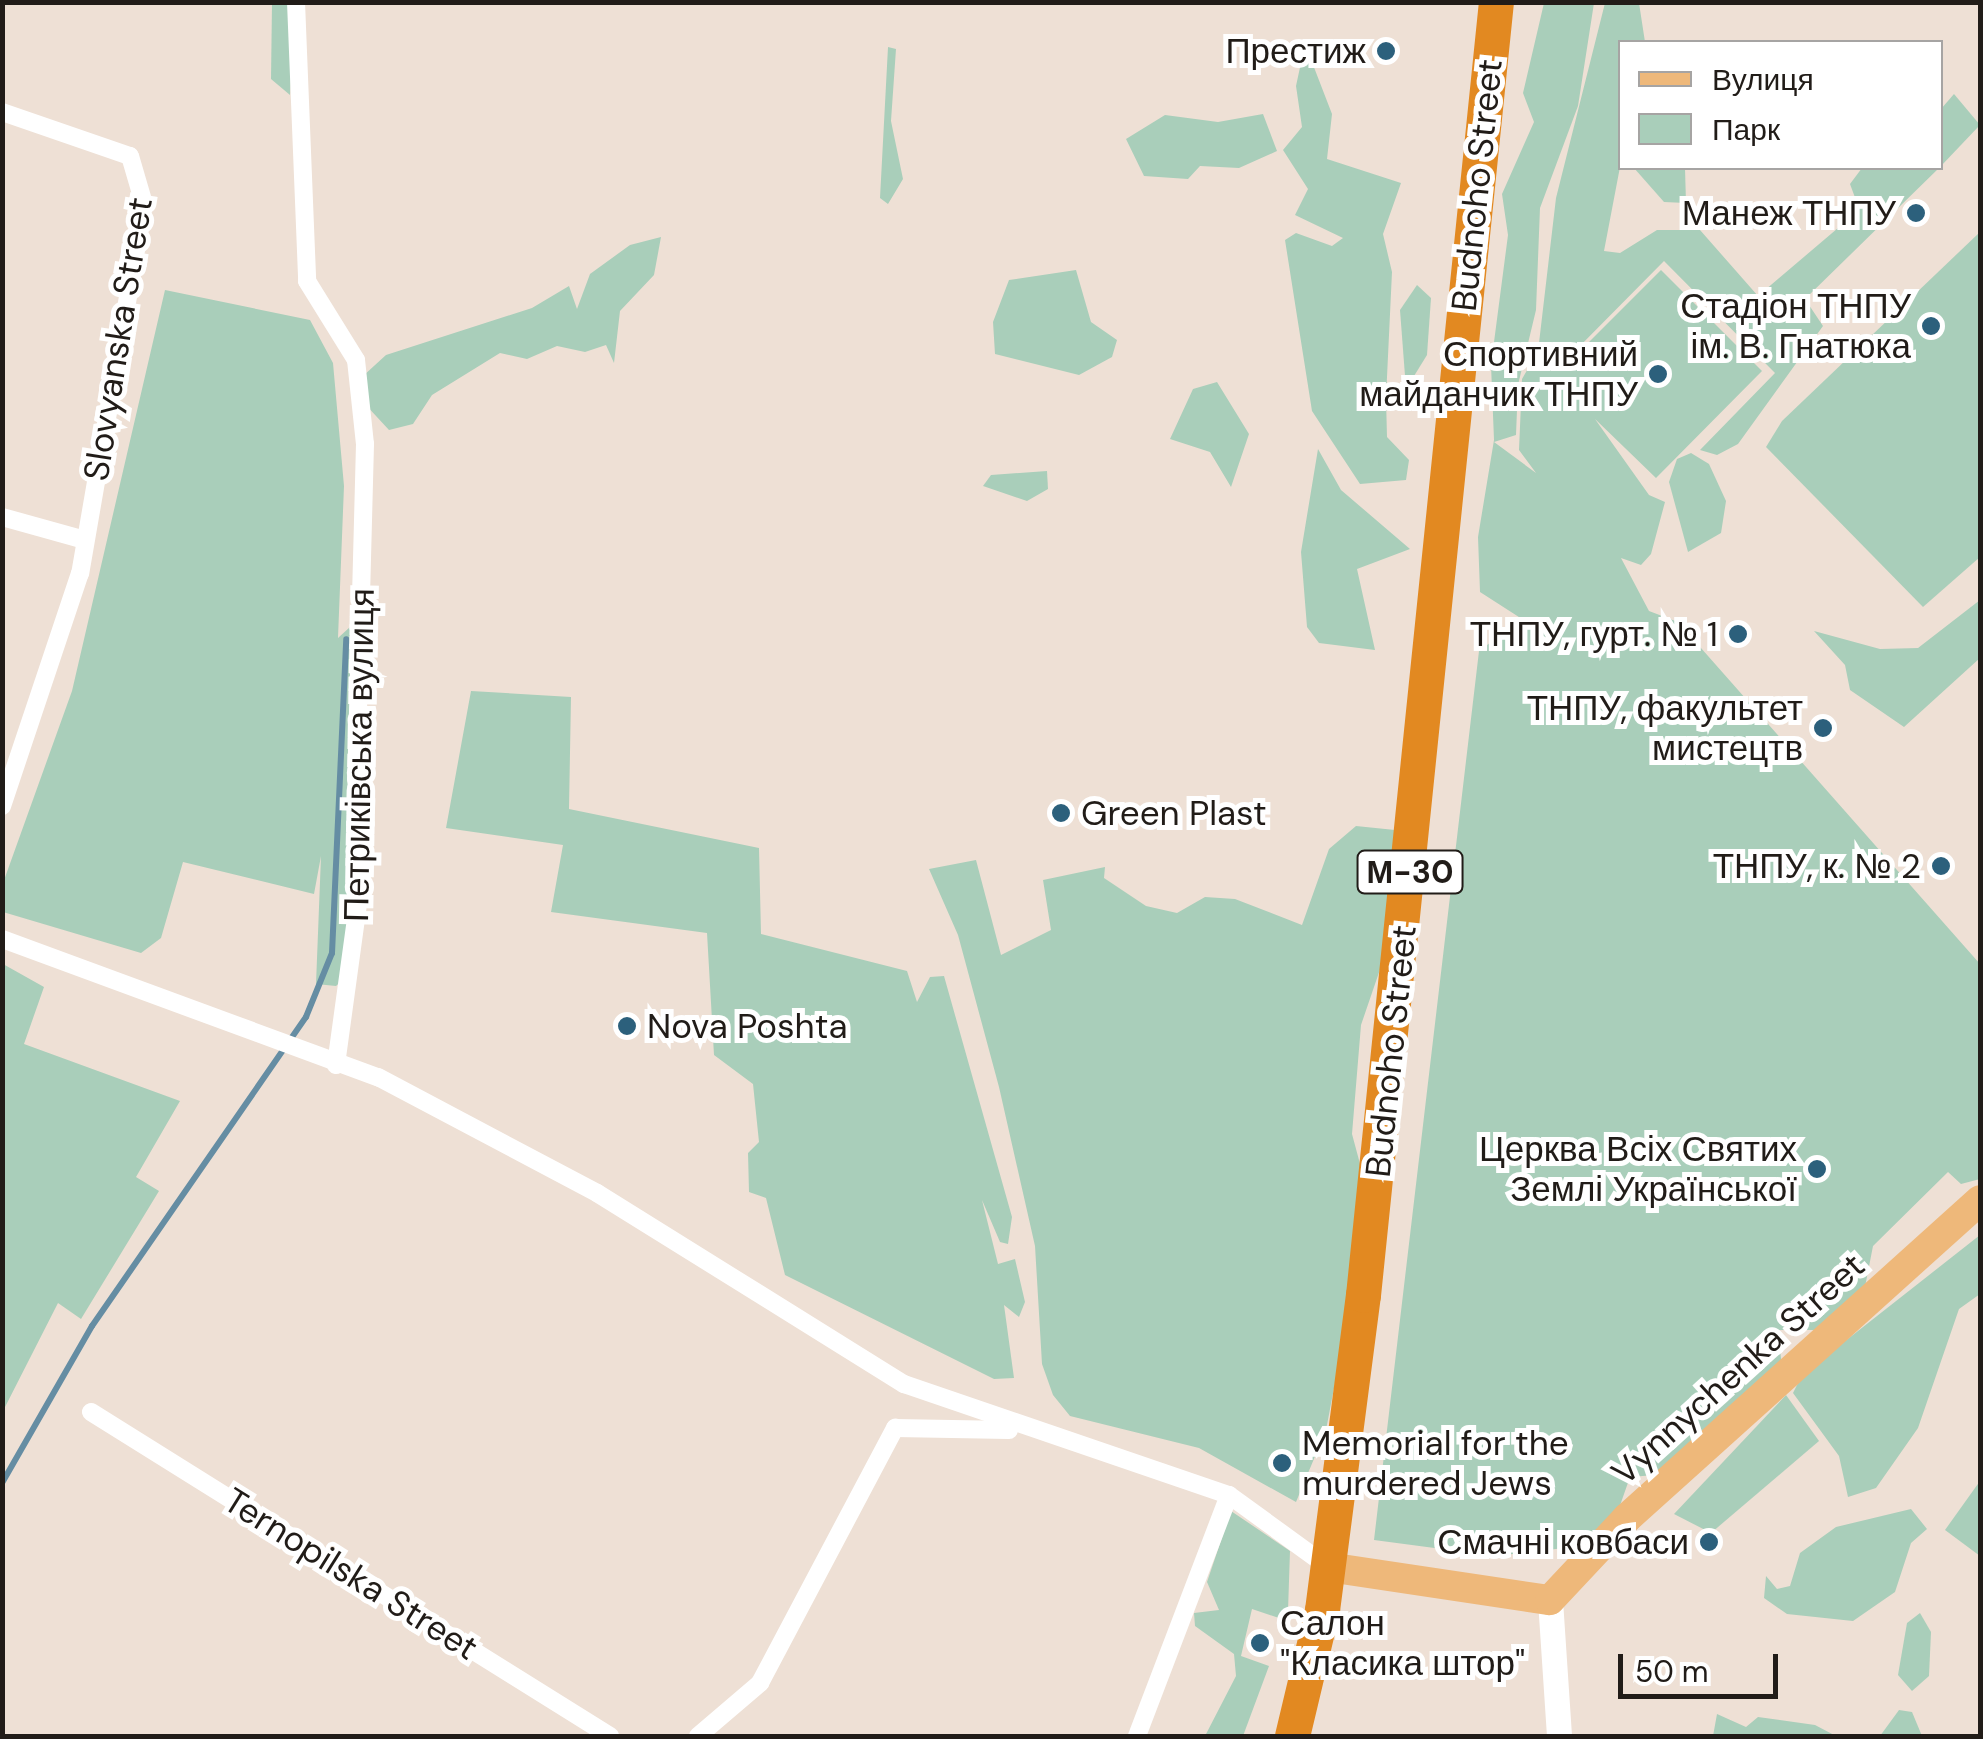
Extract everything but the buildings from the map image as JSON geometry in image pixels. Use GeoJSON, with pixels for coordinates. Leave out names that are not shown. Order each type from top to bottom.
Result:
{"type":"FeatureCollection","features":[{"type":"Feature","properties":{"kind":"highway","name":"Budnoho Street"},"geometry":{"type":"LineString","coordinates":[[1292,1736],[1328,1567],[1395,1015],[1496,2]]}},
{"type":"Feature","properties":{"kind":"main road","name":"Vynnychenka Street"},"geometry":{"type":"LineString","coordinates":[[1550,1600],[1627,1518],[1980,1200]]}},
{"type":"Feature","properties":{"kind":"main road"},"geometry":{"type":"LineString","coordinates":[[1328,1567],[1550,1600],[1559,1736]]}},
{"type":"Feature","properties":{"kind":"street","name":"Петриківська вулиця"},"geometry":{"type":"LineString","coordinates":[[296,2],[307,281],[356,360],[365,444],[356,779],[366,854],[336,1064]]}},
{"type":"Feature","properties":{"kind":"street","name":"Slovyanska Street"},"geometry":{"type":"LineString","coordinates":[[2,112],[107,142],[143,178],[85,540]]}},
{"type":"Feature","properties":{"kind":"street"},"geometry":{"type":"LineString","coordinates":[[2,516],[85,540],[60,645],[2,806]]}},
{"type":"Feature","properties":{"kind":"street"},"geometry":{"type":"LineString","coordinates":[[2,940],[266,1032],[521,1150],[904,1384],[1025,1430],[1229,1495],[1328,1567]]}},
{"type":"Feature","properties":{"kind":"street","name":"Ternopilska Street"},"geometry":{"type":"LineString","coordinates":[[91,1412],[610,1736]]}},
{"type":"Feature","properties":{"kind":"street"},"geometry":{"type":"LineString","coordinates":[[698,1736],[760,1683],[895,1428],[1025,1430]]}},
{"type":"Feature","properties":{"kind":"street"},"geometry":{"type":"LineString","coordinates":[[1137,1736],[1229,1495]]}},
{"type":"Feature","properties":{"kind":"green space"},"geometry":{"type":"Polygon","coordinates":[[[272,3],[295,3],[290,95],[271,79],[272,3]]]}},
{"type":"Feature","properties":{"kind":"green space"},"geometry":{"type":"Polygon","coordinates":[[[1544,3],[1594,3],[1578,106],[1540,208],[1536,310],[1518,385],[1516,435],[1494,442],[1536,473],[1519,450],[1522,379],[1537,353],[1565,366],[1661,270],[1762,371],[1656,478],[1595,419],[1649,495],[1665,502],[1651,554],[1641,565],[1621,558],[1649,611],[1678,622],[1980,964],[1980,1179],[1961,1184],[1948,1172],[1873,1246],[1865,1287],[1816,1330],[1778,1330],[1782,1368],[1668,1474],[1630,1477],[1617,1514],[1590,1545],[1495,1556],[1374,1540],[1479,651],[1522,619],[1480,592],[1478,537],[1494,440],[1491,365],[1508,235],[1502,194],[1534,122],[1523,93],[1544,3]]]}},
{"type":"Feature","properties":{"kind":"green space"},"geometry":{"type":"Polygon","coordinates":[[[1605,3],[1639,3],[1645,40],[1618,40],[1619,170],[1604,251],[1620,253],[1657,230],[1700,230],[1758,296],[1838,228],[1857,203],[1850,184],[1860,170],[1937,170],[1805,299],[1823,326],[1738,444],[1717,455],[1700,450],[1775,373],[1664,261],[1572,354],[1539,343],[1556,198],[1605,3]]]}},
{"type":"Feature","properties":{"kind":"green space"},"geometry":{"type":"Polygon","coordinates":[[[1305,44],[1332,114],[1327,159],[1401,183],[1383,234],[1392,272],[1387,437],[1409,460],[1406,480],[1360,484],[1312,411],[1285,240],[1296,233],[1332,246],[1343,238],[1295,215],[1308,189],[1283,150],[1302,127],[1296,86],[1305,44]]]}},
{"type":"Feature","properties":{"kind":"green space"},"geometry":{"type":"Polygon","coordinates":[[[888,47],[896,49],[891,121],[903,179],[888,204],[880,198],[888,47]]]}},
{"type":"Feature","properties":{"kind":"green space"},"geometry":{"type":"Polygon","coordinates":[[[1954,94],[1980,125],[1943,164],[1943,107],[1954,94]]]}},
{"type":"Feature","properties":{"kind":"green space"},"geometry":{"type":"Polygon","coordinates":[[[1263,114],[1277,151],[1239,168],[1200,166],[1188,179],[1144,176],[1126,139],[1165,115],[1218,122],[1263,114]]]}},
{"type":"Feature","properties":{"kind":"green space"},"geometry":{"type":"Polygon","coordinates":[[[1636,170],[1685,170],[1686,203],[1664,202],[1636,170]]]}},
{"type":"Feature","properties":{"kind":"green space","name":"Стадіон ТНПУ ім. В. Гнатюка"},"geometry":{"type":"Polygon","coordinates":[[[1980,232],[1980,557],[1923,607],[1766,447],[1782,421],[1980,232]]]}},
{"type":"Feature","properties":{"kind":"green space"},"geometry":{"type":"Polygon","coordinates":[[[661,237],[654,275],[620,311],[614,363],[606,345],[585,352],[557,346],[527,359],[500,353],[432,395],[413,424],[389,430],[364,403],[363,376],[386,355],[532,308],[569,286],[577,309],[590,274],[630,245],[661,237]]]}},
{"type":"Feature","properties":{"kind":"green space"},"geometry":{"type":"Polygon","coordinates":[[[1076,270],[1091,322],[1117,340],[1112,357],[1079,375],[995,354],[993,322],[1009,280],[1076,270]]]}},
{"type":"Feature","properties":{"kind":"green space"},"geometry":{"type":"Polygon","coordinates":[[[1417,285],[1431,298],[1427,355],[1406,389],[1400,310],[1417,285]]]}},
{"type":"Feature","properties":{"kind":"green space"},"geometry":{"type":"Polygon","coordinates":[[[165,290],[310,320],[333,363],[344,486],[338,638],[350,627],[357,637],[354,970],[336,986],[316,984],[321,856],[314,894],[183,862],[161,938],[141,953],[3,912],[3,883],[72,691],[165,290]]]}},
{"type":"Feature","properties":{"kind":"green space"},"geometry":{"type":"Polygon","coordinates":[[[1217,382],[1249,434],[1231,487],[1210,452],[1170,439],[1193,389],[1217,382]]]}},
{"type":"Feature","properties":{"kind":"green space"},"geometry":{"type":"Polygon","coordinates":[[[1318,449],[1341,490],[1410,549],[1357,569],[1375,650],[1319,643],[1307,627],[1301,552],[1318,449]]]}},
{"type":"Feature","properties":{"kind":"green space"},"geometry":{"type":"Polygon","coordinates":[[[1691,453],[1709,464],[1726,501],[1721,533],[1688,552],[1669,482],[1677,459],[1691,453]]]}},
{"type":"Feature","properties":{"kind":"green space"},"geometry":{"type":"Polygon","coordinates":[[[1047,471],[1048,489],[1027,501],[983,486],[991,475],[1047,471]]]}},
{"type":"Feature","properties":{"kind":"green space"},"geometry":{"type":"Polygon","coordinates":[[[1980,600],[1980,658],[1904,727],[1850,690],[1845,665],[1814,631],[1880,649],[1918,648],[1980,600]]]}},
{"type":"Feature","properties":{"kind":"green space"},"geometry":{"type":"Polygon","coordinates":[[[471,691],[571,697],[569,809],[759,848],[761,934],[907,971],[917,1002],[930,977],[944,976],[1012,1217],[1008,1244],[1000,1242],[982,1200],[998,1264],[1015,1259],[1025,1302],[1019,1317],[1004,1305],[1014,1378],[994,1379],[785,1275],[766,1198],[749,1192],[748,1153],[759,1142],[753,1084],[714,1055],[707,933],[551,912],[563,845],[446,828],[471,691]]]}},
{"type":"Feature","properties":{"kind":"green space"},"geometry":{"type":"Polygon","coordinates":[[[1356,826],[1395,830],[1387,949],[1361,1025],[1352,1134],[1363,1175],[1344,1336],[1326,1430],[1296,1502],[1199,1448],[1070,1416],[1053,1395],[1042,1364],[1035,1246],[999,1087],[958,935],[929,869],[976,860],[1001,955],[1051,930],[1043,880],[1105,867],[1104,878],[1146,906],[1177,913],[1205,897],[1235,899],[1302,925],[1329,849],[1356,826]]]}},
{"type":"Feature","properties":{"kind":"green space"},"geometry":{"type":"Polygon","coordinates":[[[3,964],[44,987],[24,1044],[180,1101],[136,1177],[159,1191],[81,1319],[58,1303],[3,1411],[3,964]]]}},
{"type":"Feature","properties":{"kind":"green space"},"geometry":{"type":"Polygon","coordinates":[[[1980,1235],[1980,1294],[1959,1309],[1918,1428],[1876,1488],[1848,1497],[1839,1456],[1793,1393],[1802,1375],[1980,1235]]]}},
{"type":"Feature","properties":{"kind":"green space"},"geometry":{"type":"Polygon","coordinates":[[[1786,1395],[1819,1441],[1711,1533],[1674,1514],[1786,1395]]]}},
{"type":"Feature","properties":{"kind":"green space"},"geometry":{"type":"Polygon","coordinates":[[[1980,1481],[1980,1556],[1945,1530],[1980,1481]]]}},
{"type":"Feature","properties":{"kind":"green space"},"geometry":{"type":"Polygon","coordinates":[[[1911,1509],[1927,1529],[1911,1543],[1895,1592],[1853,1621],[1787,1614],[1764,1598],[1766,1576],[1777,1589],[1790,1586],[1800,1553],[1836,1527],[1911,1509]]]}},
{"type":"Feature","properties":{"kind":"green space"},"geometry":{"type":"Polygon","coordinates":[[[1231,1511],[1290,1551],[1288,1611],[1285,1620],[1252,1609],[1241,1656],[1269,1666],[1243,1736],[1205,1736],[1236,1676],[1234,1654],[1195,1626],[1194,1613],[1219,1610],[1207,1582],[1231,1511]]]}},
{"type":"Feature","properties":{"kind":"green space"},"geometry":{"type":"Polygon","coordinates":[[[1920,1613],[1931,1632],[1929,1676],[1912,1691],[1898,1675],[1907,1623],[1920,1613]]]}},
{"type":"Feature","properties":{"kind":"green space"},"geometry":{"type":"Polygon","coordinates":[[[1899,1710],[1912,1712],[1922,1736],[1880,1736],[1899,1710]]]}},
{"type":"Feature","properties":{"kind":"green space"},"geometry":{"type":"Polygon","coordinates":[[[1717,1714],[1746,1727],[1758,1717],[1815,1725],[1836,1736],[1713,1736],[1717,1714]]]}},
{"type":"Feature","properties":{"kind":"waterway"},"geometry":{"type":"LineString","coordinates":[[2,1483],[92,1326],[306,1017],[332,953],[346,639]]}},
{"type":"Feature","properties":{"kind":"place","name":"Престиж"},"geometry":{"type":"Point","coordinates":[1386,51]}},
{"type":"Feature","properties":{"kind":"place","name":"Манеж ТНПУ"},"geometry":{"type":"Point","coordinates":[1916,213]}},
{"type":"Feature","properties":{"kind":"place","name":"Стадіон ТНПУ ім. В. Гнатюка"},"geometry":{"type":"Point","coordinates":[1931,326]}},
{"type":"Feature","properties":{"kind":"place","name":"Спортивний майданчик ТНПУ"},"geometry":{"type":"Point","coordinates":[1658,374]}},
{"type":"Feature","properties":{"kind":"place","name":"ТНПУ, гурт. № 1"},"geometry":{"type":"Point","coordinates":[1738,634]}},
{"type":"Feature","properties":{"kind":"place","name":"ТНПУ, факультет мистецтв"},"geometry":{"type":"Point","coordinates":[1823,728]}},
{"type":"Feature","properties":{"kind":"place","name":"Green Plast"},"geometry":{"type":"Point","coordinates":[1061,813]}},
{"type":"Feature","properties":{"kind":"place","name":"ТНПУ, к. № 2"},"geometry":{"type":"Point","coordinates":[1941,866]}},
{"type":"Feature","properties":{"kind":"place","name":"Nova Poshta"},"geometry":{"type":"Point","coordinates":[627,1026]}},
{"type":"Feature","properties":{"kind":"place","name":"Церква Всіх Святих Землі Української"},"geometry":{"type":"Point","coordinates":[1817,1169]}},
{"type":"Feature","properties":{"kind":"place","name":"Memorial for the murdered Jews"},"geometry":{"type":"Point","coordinates":[1282,1463]}},
{"type":"Feature","properties":{"kind":"place","name":"Смачні ковбаси"},"geometry":{"type":"Point","coordinates":[1709,1542]}},
{"type":"Feature","properties":{"kind":"place","name":"Салон \"Класика штор\""},"geometry":{"type":"Point","coordinates":[1260,1643]}}]}
